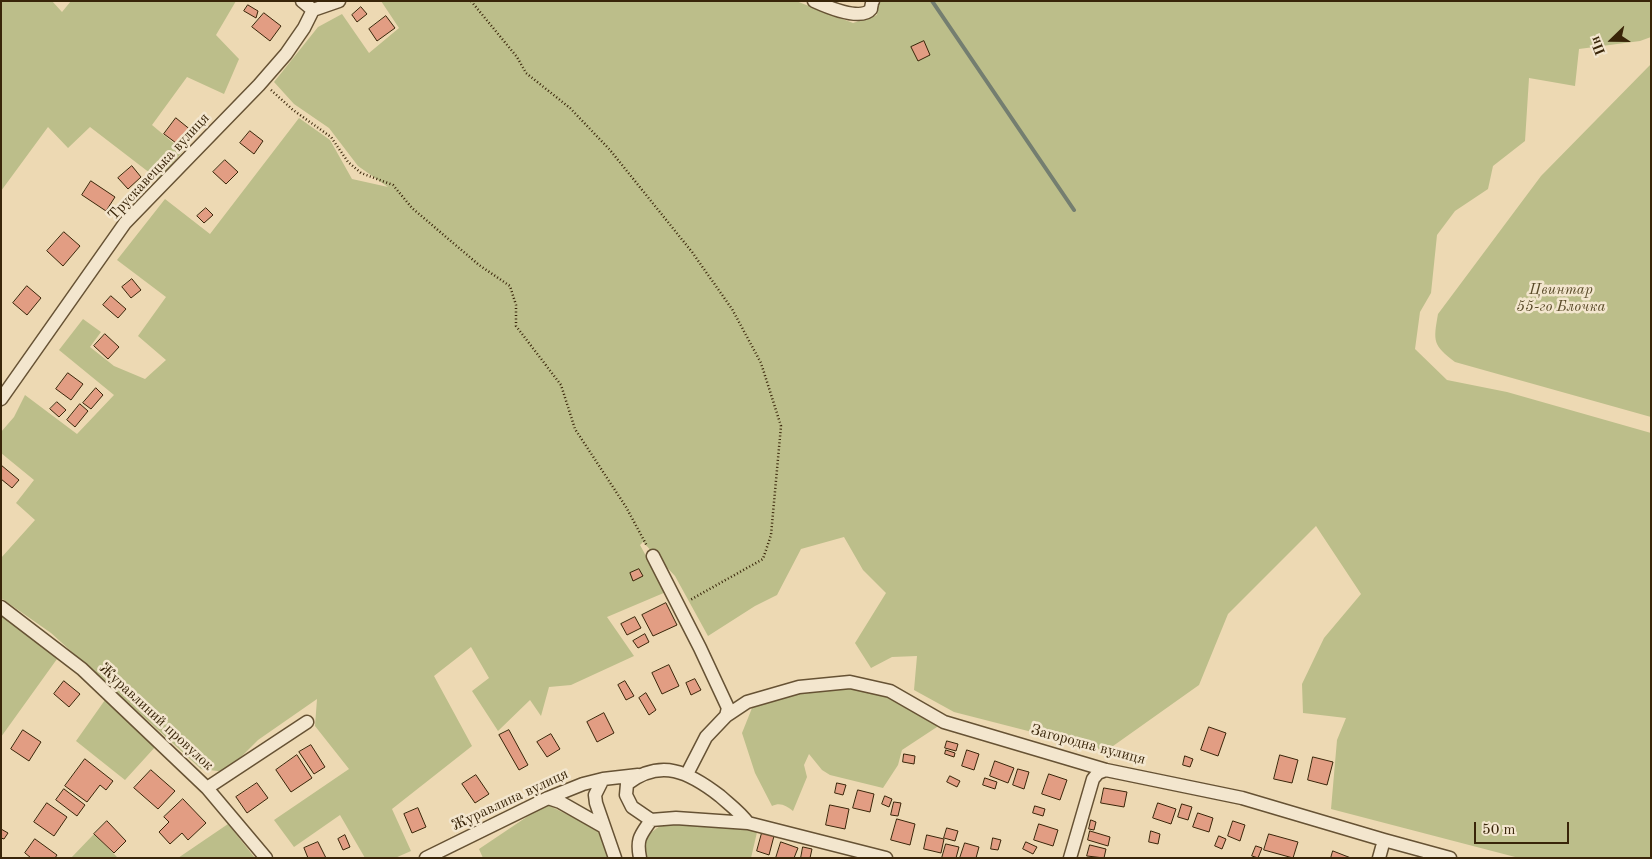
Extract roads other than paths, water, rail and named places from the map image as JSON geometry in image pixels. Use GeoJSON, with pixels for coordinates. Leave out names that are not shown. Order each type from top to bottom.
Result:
{"type":"FeatureCollection","features":[{"type":"Feature","properties":{"kind":"street"},"geometry":{"type":"LineString","coordinates":[[302,1],[313,10],[339,1]]}},
{"type":"Feature","properties":{"kind":"street"},"geometry":{"type":"LineString","coordinates":[[814,1],[842,12],[856,14],[865,13],[871,9],[873,1]]}},
{"type":"Feature","properties":{"kind":"street","name":"Трускавецька вулиця"},"geometry":{"type":"LineString","coordinates":[[1,399],[125,223],[262,82],[300,35],[313,10]]}},
{"type":"Feature","properties":{"kind":"street"},"geometry":{"type":"LineString","coordinates":[[653,556],[723,696],[728,708],[726,716]]}},
{"type":"Feature","properties":{"kind":"street","name":"Журавлиний провулок"},"geometry":{"type":"LineString","coordinates":[[1,607],[82,669],[207,788],[307,722]]}},
{"type":"Feature","properties":{"kind":"street","name":"Загородна вулиця"},"geometry":{"type":"LineString","coordinates":[[688,774],[706,737],[726,716],[747,702],[799,687],[850,682],[890,691],[944,722],[1106,770],[1242,798],[1450,858]]}},
{"type":"Feature","properties":{"kind":"street","name":"Журавлина вулиця"},"geometry":{"type":"LineString","coordinates":[[426,858],[548,798],[583,784],[603,779],[640,775],[664,769],[688,774]]}},
{"type":"Feature","properties":{"kind":"street"},"geometry":{"type":"LineString","coordinates":[[1070,858],[1093,779],[1098,773],[1106,770]]}},
{"type":"Feature","properties":{"kind":"street"},"geometry":{"type":"LineString","coordinates":[[688,774],[741,814],[748,823]]}},
{"type":"Feature","properties":{"kind":"street"},"geometry":{"type":"LineString","coordinates":[[640,775],[627,784],[626,795],[632,806],[651,820],[676,818],[748,823],[886,858]]}},
{"type":"Feature","properties":{"kind":"street"},"geometry":{"type":"LineString","coordinates":[[603,779],[596,795],[596,803],[614,858]]}},
{"type":"Feature","properties":{"kind":"street"},"geometry":{"type":"LineString","coordinates":[[207,788],[266,858]]}},
{"type":"Feature","properties":{"kind":"street"},"geometry":{"type":"LineString","coordinates":[[548,798],[560,802],[604,826]]}},
{"type":"Feature","properties":{"kind":"street"},"geometry":{"type":"LineString","coordinates":[[640,858],[639,838],[642,830],[651,820]]}},
{"type":"Feature","properties":{"kind":"street"},"geometry":{"type":"LineString","coordinates":[[1379,858],[1384,840]]}},
{"type":"Feature","properties":{"kind":"waterway"},"geometry":{"type":"LineString","coordinates":[[932,1],[1074,210]]}},
{"type":"Feature","properties":{"kind":"park label","name":"Цвинтар 55-го Блочка"},"geometry":{"type":"Point","coordinates":[1561,298]}}]}
